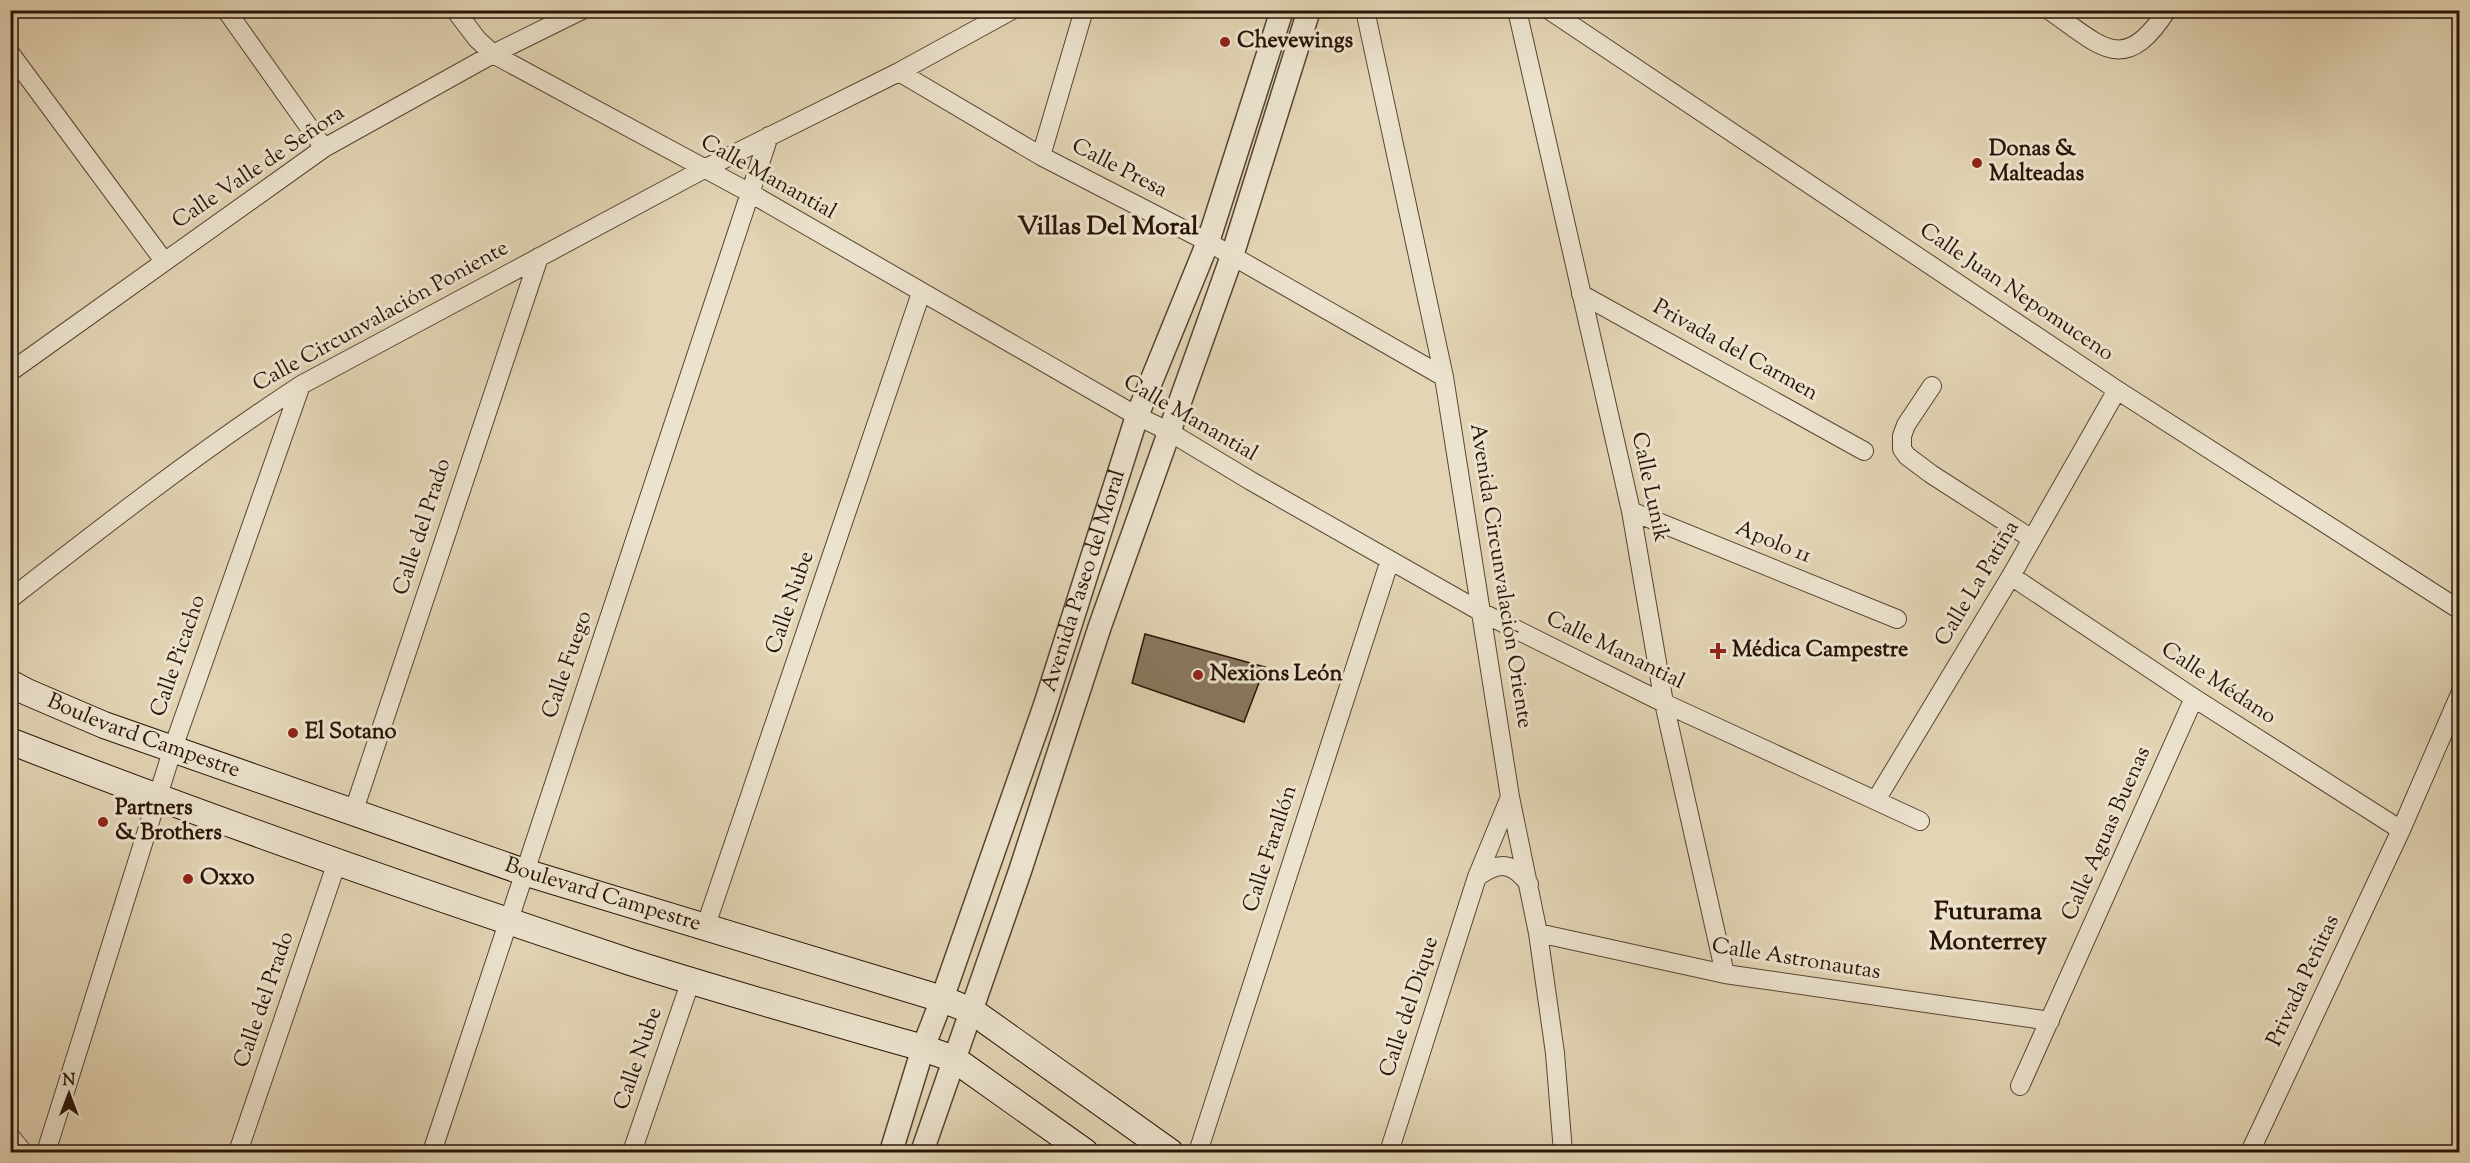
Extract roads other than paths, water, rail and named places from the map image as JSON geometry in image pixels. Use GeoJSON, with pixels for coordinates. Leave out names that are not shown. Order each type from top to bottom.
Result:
{"type":"FeatureCollection","features":[{"type":"Feature","properties":{"kind":"main road","name":"Boulevard Campestre"},"geometry":{"type":"LineString","coordinates":[[10,683],[62,708],[524,872],[942,999],[972,1011],[1170,1152]]}},
{"type":"Feature","properties":{"kind":"main road"},"geometry":{"type":"LineString","coordinates":[[10,741],[158,799],[337,862],[691,980],[954,1059],[1085,1152]]}},
{"type":"Feature","properties":{"kind":"street"},"geometry":{"type":"LineString","coordinates":[[226,10],[324,147]]}},
{"type":"Feature","properties":{"kind":"street","name":"Calle Manantial"},"geometry":{"type":"LineString","coordinates":[[455,10],[477,39],[493,54],[752,194],[921,293],[1137,416],[1168,431],[1483,613],[1664,703],[1920,821]]}},
{"type":"Feature","properties":{"kind":"street","name":"Calle Valle de Señora"},"geometry":{"type":"LineString","coordinates":[[10,372],[324,147],[493,54],[582,10]]}},
{"type":"Feature","properties":{"kind":"street","name":"Calle Circunvalación Poniente"},"geometry":{"type":"LineString","coordinates":[[10,599],[245,422],[301,385],[704,169],[899,72],[1012,10]]}},
{"type":"Feature","properties":{"kind":"street"},"geometry":{"type":"LineString","coordinates":[[1041,156],[1084,10]]}},
{"type":"Feature","properties":{"kind":"street","name":"Avenida Paseo del Moral"},"geometry":{"type":"LineString","coordinates":[[891,1152],[923,1048],[1045,705],[1137,416],[1208,242],[1282,10]]}},
{"type":"Feature","properties":{"kind":"street","name":"Avenida Paseo del Moral"},"geometry":{"type":"LineString","coordinates":[[922,1152],[972,1011],[1100,626],[1232,256],[1309,10]]}},
{"type":"Feature","properties":{"kind":"street","name":"Avenida Circunvalación Oriente"},"geometry":{"type":"LineString","coordinates":[[1365,10],[1444,377],[1483,613],[1510,797],[1538,933],[1555,1053],[1563,1152]]}},
{"type":"Feature","properties":{"kind":"street","name":"Calle Lunik"},"geometry":{"type":"LineString","coordinates":[[1517,10],[1631,511],[1664,703],[1725,974]]}},
{"type":"Feature","properties":{"kind":"street","name":"Calle Juan Nepomuceno"},"geometry":{"type":"LineString","coordinates":[[1550,10],[2117,390],[2460,610]]}},
{"type":"Feature","properties":{"kind":"street"},"geometry":{"type":"LineString","coordinates":[[2049,10],[2095,42],[2119,51],[2143,42],[2154,31],[2168,10]]}},
{"type":"Feature","properties":{"kind":"street"},"geometry":{"type":"LineString","coordinates":[[10,53],[164,261]]}},
{"type":"Feature","properties":{"kind":"street","name":"Calle Presa"},"geometry":{"type":"LineString","coordinates":[[899,72],[1041,156],[1208,242],[1444,377]]}},
{"type":"Feature","properties":{"kind":"street"},"geometry":{"type":"LineString","coordinates":[[752,194],[769,136]]}},
{"type":"Feature","properties":{"kind":"street","name":"Calle Fuego"},"geometry":{"type":"LineString","coordinates":[[432,1152],[752,194]]}},
{"type":"Feature","properties":{"kind":"street","name":"Calle del Prado"},"geometry":{"type":"LineString","coordinates":[[353,813],[538,257]]}},
{"type":"Feature","properties":{"kind":"street","name":"Calle Nube"},"geometry":{"type":"LineString","coordinates":[[705,928],[921,293]]}},
{"type":"Feature","properties":{"kind":"street","name":"Privada del Carmen"},"geometry":{"type":"LineString","coordinates":[[1581,294],[1864,451]]}},
{"type":"Feature","properties":{"kind":"street","name":"Calle Picacho"},"geometry":{"type":"LineString","coordinates":[[46,1152],[173,748],[301,385]]}},
{"type":"Feature","properties":{"kind":"street"},"geometry":{"type":"LineString","coordinates":[[1932,386],[1906,425],[1902,436],[1902,449],[1907,456],[1931,474],[2032,539]]}},
{"type":"Feature","properties":{"kind":"street","name":"Calle La Patiña"},"geometry":{"type":"LineString","coordinates":[[1876,800],[2011,576],[2117,390]]}},
{"type":"Feature","properties":{"kind":"street","name":"Apolo 11"},"geometry":{"type":"LineString","coordinates":[[1631,511],[1898,619]]}},
{"type":"Feature","properties":{"kind":"street","name":"Calle Farallón"},"geometry":{"type":"LineString","coordinates":[[1198,1152],[1390,560]]}},
{"type":"Feature","properties":{"kind":"street","name":"Calle Médano"},"geometry":{"type":"LineString","coordinates":[[2011,576],[2194,698],[2401,830]]}},
{"type":"Feature","properties":{"kind":"street","name":"Privada Peñitas"},"geometry":{"type":"LineString","coordinates":[[2250,1152],[2401,830],[2460,694]]}},
{"type":"Feature","properties":{"kind":"street","name":"Calle Aguas Buenas"},"geometry":{"type":"LineString","coordinates":[[2020,1086],[2194,698]]}},
{"type":"Feature","properties":{"kind":"street","name":"Calle del Dique"},"geometry":{"type":"LineString","coordinates":[[1389,1152],[1477,877],[1510,797]]}},
{"type":"Feature","properties":{"kind":"street","name":"Calle del Prado"},"geometry":{"type":"LineString","coordinates":[[238,1152],[337,862]]}},
{"type":"Feature","properties":{"kind":"street"},"geometry":{"type":"LineString","coordinates":[[1477,877],[1494,867],[1512,867],[1529,884]]}},
{"type":"Feature","properties":{"kind":"street","name":"Calle Astronautas"},"geometry":{"type":"LineString","coordinates":[[1538,933],[1725,974],[2050,1022]]}},
{"type":"Feature","properties":{"kind":"street","name":"Calle Nube"},"geometry":{"type":"LineString","coordinates":[[632,1152],[691,980]]}},
{"type":"Feature","properties":{"kind":"street"},"geometry":{"type":"LineString","coordinates":[[10,1136],[23,1152]]}},
{"type":"Feature","properties":{"kind":"place","name":"Chevewings"},"geometry":{"type":"Point","coordinates":[1225,42]}},
{"type":"Feature","properties":{"kind":"place","name":"Donas & Malteadas"},"geometry":{"type":"Point","coordinates":[1977,163]}},
{"type":"Feature","properties":{"kind":"place","name":"Médica Campestre"},"geometry":{"type":"Point","coordinates":[1718,651]}},
{"type":"Feature","properties":{"kind":"place","name":"Nexions León"},"geometry":{"type":"Point","coordinates":[1198,675]}},
{"type":"Feature","properties":{"kind":"place","name":"El Sotano"},"geometry":{"type":"Point","coordinates":[293,733]}},
{"type":"Feature","properties":{"kind":"place","name":"Partners & Brothers"},"geometry":{"type":"Point","coordinates":[103,822]}},
{"type":"Feature","properties":{"kind":"place","name":"Oxxo"},"geometry":{"type":"Point","coordinates":[188,879]}},
{"type":"Feature","properties":{"kind":"district","name":"Villas Del Moral"},"geometry":{"type":"Point","coordinates":[1108,227]}},
{"type":"Feature","properties":{"kind":"district","name":"Futurama Monterrey"},"geometry":{"type":"Point","coordinates":[1988,927]}}]}
